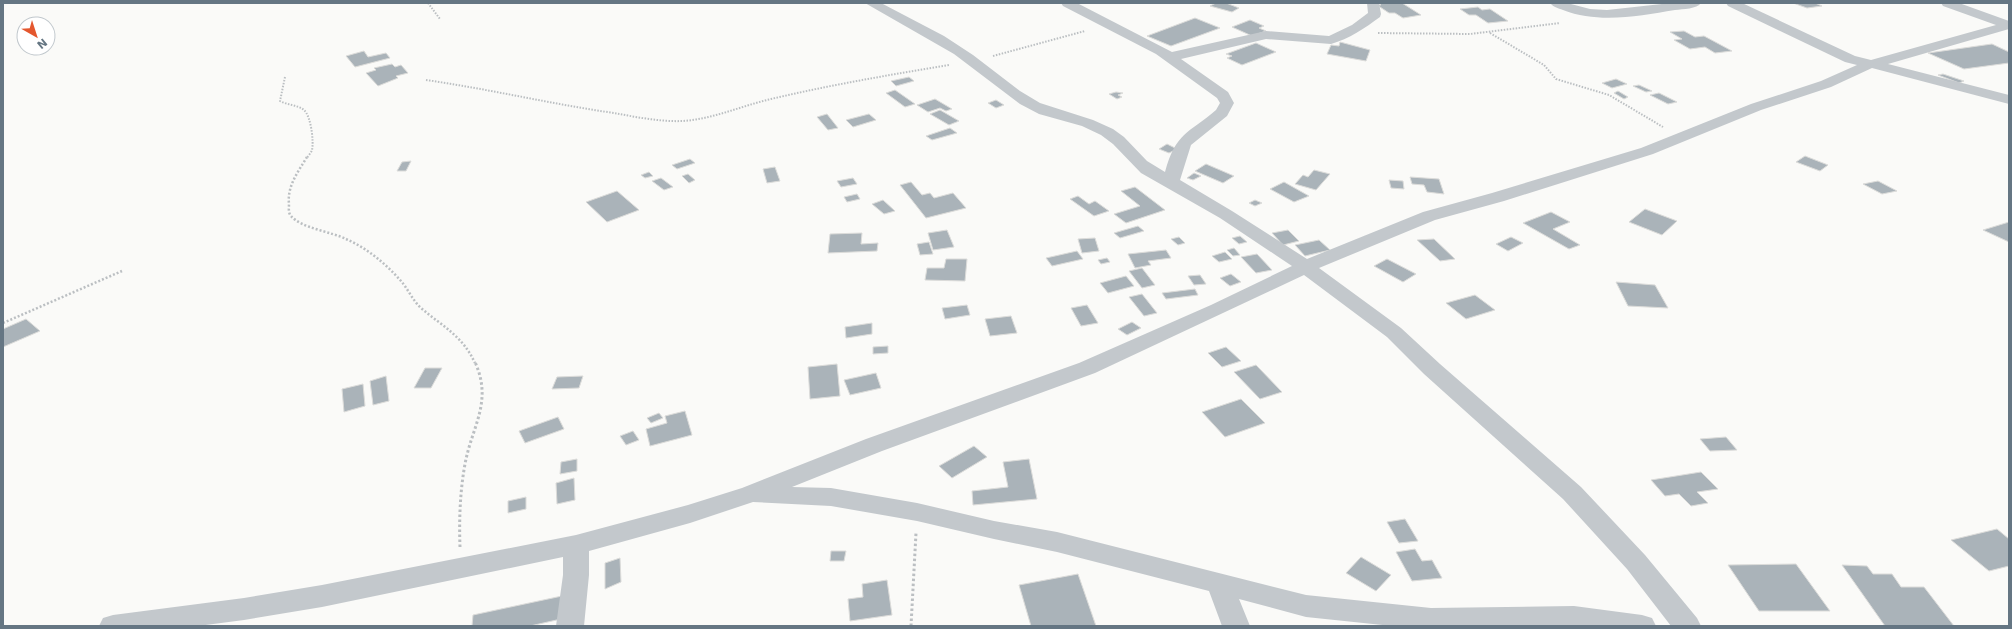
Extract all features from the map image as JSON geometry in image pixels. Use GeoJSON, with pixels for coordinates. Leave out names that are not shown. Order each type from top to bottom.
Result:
{"type":"FeatureCollection","features":[{"type":"Feature","properties":{"kind":"street"},"geometry":{"type":"LineString","coordinates":[[871,3],[950,45],[1016,95],[1039,109],[1090,124],[1108,132],[1119,141],[1140,164],[1305,267],[1398,335],[1414,348],[1432,369],[1572,493],[1636,562],[1687,626]]}},
{"type":"Feature","properties":{"kind":"street"},"geometry":{"type":"LineString","coordinates":[[1067,3],[1108,23],[1169,57],[1223,95],[1227,102],[1226,107],[1220,115],[1192,135],[1184,143],[1177,158],[1171,182]]}},
{"type":"Feature","properties":{"kind":"street"},"geometry":{"type":"LineString","coordinates":[[1169,57],[1242,42],[1266,35],[1331,40],[1347,33],[1375,14],[1373,3]]}},
{"type":"Feature","properties":{"kind":"street"},"geometry":{"type":"LineString","coordinates":[[1556,3],[1575,10],[1601,14],[1695,3]]}},
{"type":"Feature","properties":{"kind":"street"},"geometry":{"type":"LineString","coordinates":[[1732,3],[1850,59],[1896,69],[2009,100]]}},
{"type":"Feature","properties":{"kind":"street"},"geometry":{"type":"LineString","coordinates":[[1947,3],[2009,25]]}},
{"type":"Feature","properties":{"kind":"street"},"geometry":{"type":"LineString","coordinates":[[113,626],[244,609],[322,596],[576,545],[690,514],[751,494],[859,451],[1087,368],[1218,309],[1305,267],[1429,216],[1614,162],[1680,139],[1756,107],[1826,84],[1868,64],[1967,38],[2009,25]]}},
{"type":"Feature","properties":{"kind":"street"},"geometry":{"type":"LineString","coordinates":[[751,494],[831,497],[917,512],[994,530],[1057,542],[1306,606],[1431,619],[1574,617],[1642,626]]}},
{"type":"Feature","properties":{"kind":"street"},"geometry":{"type":"LineString","coordinates":[[570,626],[576,575],[576,545]]}},
{"type":"Feature","properties":{"kind":"street"},"geometry":{"type":"LineString","coordinates":[[1219,584],[1236,626]]}},
{"type":"Feature","properties":{"kind":"path"},"geometry":{"type":"LineString","coordinates":[[428,3],[440,19]]}},
{"type":"Feature","properties":{"kind":"path"},"geometry":{"type":"LineString","coordinates":[[426,80],[463,85],[558,106],[594,109],[659,120],[682,121],[712,116],[769,99],[860,79],[974,63],[1108,23]]}},
{"type":"Feature","properties":{"kind":"path"},"geometry":{"type":"LineString","coordinates":[[1347,33],[1401,35],[1489,32],[1561,23]]}},
{"type":"Feature","properties":{"kind":"path"},"geometry":{"type":"LineString","coordinates":[[1489,32],[1544,65],[1556,79],[1609,95],[1665,128],[1680,139]]}},
{"type":"Feature","properties":{"kind":"path"},"geometry":{"type":"LineString","coordinates":[[286,77],[280,101],[287,106],[303,109],[308,115],[312,150],[293,180],[290,188],[288,204],[291,216],[300,222],[347,239],[382,261],[402,282],[420,307],[451,330],[463,342],[481,376],[483,388],[480,415],[466,463],[459,525],[460,568]]}},
{"type":"Feature","properties":{"kind":"path"},"geometry":{"type":"LineString","coordinates":[[3,323],[122,271]]}},
{"type":"Feature","properties":{"kind":"path"},"geometry":{"type":"LineString","coordinates":[[911,626],[917,512]]}},
{"type":"Feature","properties":{"kind":"building"},"geometry":{"type":"Polygon","coordinates":[[[1216,3],[1226,3],[1239,8],[1232,12],[1210,6],[1216,3]]]}},
{"type":"Feature","properties":{"kind":"building"},"geometry":{"type":"Polygon","coordinates":[[[1379,3],[1402,3],[1421,15],[1403,18],[1395,13],[1389,13],[1377,5],[1381,5],[1379,3]]]}},
{"type":"Feature","properties":{"kind":"building"},"geometry":{"type":"Polygon","coordinates":[[[1793,3],[1815,3],[1822,6],[1807,8],[1793,3]]]}},
{"type":"Feature","properties":{"kind":"building"},"geometry":{"type":"Polygon","coordinates":[[[1478,7],[1482,10],[1490,9],[1508,21],[1488,23],[1476,15],[1469,15],[1460,9],[1478,7]]]}},
{"type":"Feature","properties":{"kind":"building"},"geometry":{"type":"Polygon","coordinates":[[[1195,18],[1220,28],[1171,46],[1147,36],[1195,18]]]}},
{"type":"Feature","properties":{"kind":"building"},"geometry":{"type":"Polygon","coordinates":[[[1250,20],[1264,26],[1259,28],[1266,31],[1252,36],[1232,27],[1250,20]]]}},
{"type":"Feature","properties":{"kind":"building"},"geometry":{"type":"Polygon","coordinates":[[[1684,31],[1695,37],[1704,36],[1732,51],[1715,53],[1705,47],[1690,49],[1674,40],[1682,39],[1670,32],[1684,31]]]}},
{"type":"Feature","properties":{"kind":"building"},"geometry":{"type":"Polygon","coordinates":[[[1340,42],[1370,50],[1366,61],[1327,54],[1331,45],[1339,46],[1340,42]]]}},
{"type":"Feature","properties":{"kind":"building"},"geometry":{"type":"Polygon","coordinates":[[[1256,43],[1276,52],[1242,65],[1227,58],[1232,56],[1226,54],[1256,43]]]}},
{"type":"Feature","properties":{"kind":"building"},"geometry":{"type":"Polygon","coordinates":[[[1992,44],[2009,52],[2009,63],[1964,69],[1928,53],[1992,44]]]}},
{"type":"Feature","properties":{"kind":"building"},"geometry":{"type":"Polygon","coordinates":[[[364,51],[368,57],[386,53],[390,58],[355,67],[346,56],[364,51]]]}},
{"type":"Feature","properties":{"kind":"building"},"geometry":{"type":"Polygon","coordinates":[[[392,64],[395,67],[401,65],[408,73],[396,76],[398,78],[378,86],[366,73],[376,70],[374,68],[392,64]]]}},
{"type":"Feature","properties":{"kind":"building"},"geometry":{"type":"Polygon","coordinates":[[[1943,74],[1964,81],[1959,83],[1938,75],[1943,74]]]}},
{"type":"Feature","properties":{"kind":"building"},"geometry":{"type":"Polygon","coordinates":[[[909,77],[914,81],[896,86],[891,81],[909,77]]]}},
{"type":"Feature","properties":{"kind":"building"},"geometry":{"type":"Polygon","coordinates":[[[1616,79],[1627,84],[1612,88],[1602,83],[1616,79]]]}},
{"type":"Feature","properties":{"kind":"building"},"geometry":{"type":"Polygon","coordinates":[[[1639,85],[1652,91],[1646,92],[1633,86],[1639,85]]]}},
{"type":"Feature","properties":{"kind":"building"},"geometry":{"type":"Polygon","coordinates":[[[895,90],[915,104],[905,107],[886,93],[895,90]]]}},
{"type":"Feature","properties":{"kind":"building"},"geometry":{"type":"Polygon","coordinates":[[[1618,91],[1628,97],[1624,99],[1614,93],[1618,91]]]}},
{"type":"Feature","properties":{"kind":"building"},"geometry":{"type":"Polygon","coordinates":[[[1116,92],[1123,93],[1118,95],[1122,97],[1117,99],[1109,94],[1116,92]]]}},
{"type":"Feature","properties":{"kind":"building"},"geometry":{"type":"Polygon","coordinates":[[[1659,93],[1677,102],[1668,104],[1650,95],[1659,93]]]}},
{"type":"Feature","properties":{"kind":"building"},"geometry":{"type":"Polygon","coordinates":[[[935,99],[952,109],[946,111],[940,108],[928,112],[917,105],[935,99]]]}},
{"type":"Feature","properties":{"kind":"building"},"geometry":{"type":"Polygon","coordinates":[[[996,100],[1004,105],[996,108],[988,103],[996,100]]]}},
{"type":"Feature","properties":{"kind":"building"},"geometry":{"type":"Polygon","coordinates":[[[940,110],[959,121],[949,125],[930,114],[940,110]]]}},
{"type":"Feature","properties":{"kind":"building"},"geometry":{"type":"Polygon","coordinates":[[[827,114],[838,128],[828,130],[817,117],[827,114]]]}},
{"type":"Feature","properties":{"kind":"building"},"geometry":{"type":"Polygon","coordinates":[[[869,114],[876,120],[853,127],[846,120],[869,114]]]}},
{"type":"Feature","properties":{"kind":"building"},"geometry":{"type":"Polygon","coordinates":[[[950,128],[957,133],[932,140],[926,136],[950,128]]]}},
{"type":"Feature","properties":{"kind":"building"},"geometry":{"type":"Polygon","coordinates":[[[1167,144],[1177,149],[1169,153],[1159,149],[1167,144]]]}},
{"type":"Feature","properties":{"kind":"building"},"geometry":{"type":"Polygon","coordinates":[[[1805,156],[1828,165],[1820,171],[1796,162],[1805,156]]]}},
{"type":"Feature","properties":{"kind":"building"},"geometry":{"type":"Polygon","coordinates":[[[690,159],[695,163],[677,169],[672,165],[690,159]]]}},
{"type":"Feature","properties":{"kind":"building"},"geometry":{"type":"Polygon","coordinates":[[[411,161],[406,171],[397,171],[402,162],[411,161]]]}},
{"type":"Feature","properties":{"kind":"building"},"geometry":{"type":"Polygon","coordinates":[[[1206,164],[1234,176],[1223,183],[1195,171],[1206,164]]]}},
{"type":"Feature","properties":{"kind":"building"},"geometry":{"type":"Polygon","coordinates":[[[775,167],[780,181],[767,183],[763,169],[775,167]]]}},
{"type":"Feature","properties":{"kind":"building"},"geometry":{"type":"Polygon","coordinates":[[[1314,170],[1330,174],[1316,190],[1295,184],[1303,175],[1308,177],[1314,170]]]}},
{"type":"Feature","properties":{"kind":"building"},"geometry":{"type":"Polygon","coordinates":[[[649,172],[653,176],[645,178],[641,175],[649,172]]]}},
{"type":"Feature","properties":{"kind":"building"},"geometry":{"type":"Polygon","coordinates":[[[1194,173],[1201,176],[1193,180],[1187,178],[1194,173]]]}},
{"type":"Feature","properties":{"kind":"building"},"geometry":{"type":"Polygon","coordinates":[[[688,174],[695,180],[689,183],[682,176],[688,174]]]}},
{"type":"Feature","properties":{"kind":"building"},"geometry":{"type":"Polygon","coordinates":[[[1410,177],[1439,179],[1444,194],[1427,192],[1424,185],[1412,184],[1410,177]]]}},
{"type":"Feature","properties":{"kind":"building"},"geometry":{"type":"Polygon","coordinates":[[[661,178],[673,187],[664,190],[652,181],[661,178]]]}},
{"type":"Feature","properties":{"kind":"building"},"geometry":{"type":"Polygon","coordinates":[[[853,178],[857,184],[841,187],[837,181],[853,178]]]}},
{"type":"Feature","properties":{"kind":"building"},"geometry":{"type":"Polygon","coordinates":[[[1389,180],[1403,181],[1404,189],[1391,188],[1389,180]]]}},
{"type":"Feature","properties":{"kind":"building"},"geometry":{"type":"Polygon","coordinates":[[[1878,181],[1897,191],[1882,194],[1863,184],[1878,181]]]}},
{"type":"Feature","properties":{"kind":"building"},"geometry":{"type":"Polygon","coordinates":[[[911,182],[922,195],[930,193],[934,198],[953,193],[966,208],[926,218],[900,185],[911,182]]]}},
{"type":"Feature","properties":{"kind":"building"},"geometry":{"type":"Polygon","coordinates":[[[1284,182],[1309,196],[1294,202],[1270,189],[1284,182]]]}},
{"type":"Feature","properties":{"kind":"building"},"geometry":{"type":"Polygon","coordinates":[[[1135,187],[1165,210],[1126,223],[1114,214],[1140,206],[1121,191],[1135,187]]]}},
{"type":"Feature","properties":{"kind":"building"},"geometry":{"type":"Polygon","coordinates":[[[617,191],[639,210],[607,222],[586,202],[617,191]]]}},
{"type":"Feature","properties":{"kind":"building"},"geometry":{"type":"Polygon","coordinates":[[[857,194],[860,199],[847,202],[844,197],[857,194]]]}},
{"type":"Feature","properties":{"kind":"building"},"geometry":{"type":"Polygon","coordinates":[[[1078,196],[1089,204],[1095,201],[1109,211],[1094,216],[1070,199],[1078,196]]]}},
{"type":"Feature","properties":{"kind":"building"},"geometry":{"type":"Polygon","coordinates":[[[883,200],[895,211],[884,214],[872,204],[883,200]]]}},
{"type":"Feature","properties":{"kind":"building"},"geometry":{"type":"Polygon","coordinates":[[[1255,200],[1262,203],[1255,206],[1249,203],[1255,200]]]}},
{"type":"Feature","properties":{"kind":"building"},"geometry":{"type":"Polygon","coordinates":[[[1645,209],[1677,221],[1662,235],[1629,222],[1645,209]]]}},
{"type":"Feature","properties":{"kind":"building"},"geometry":{"type":"Polygon","coordinates":[[[1551,212],[1570,222],[1553,229],[1580,245],[1569,249],[1523,223],[1551,212]]]}},
{"type":"Feature","properties":{"kind":"building"},"geometry":{"type":"Polygon","coordinates":[[[2009,222],[2009,242],[1983,230],[2009,222]]]}},
{"type":"Feature","properties":{"kind":"building"},"geometry":{"type":"Polygon","coordinates":[[[1138,226],[1144,231],[1120,238],[1114,233],[1138,226]]]}},
{"type":"Feature","properties":{"kind":"building"},"geometry":{"type":"Polygon","coordinates":[[[947,230],[954,247],[933,250],[928,233],[947,230]]]}},
{"type":"Feature","properties":{"kind":"building"},"geometry":{"type":"Polygon","coordinates":[[[1288,230],[1299,241],[1283,245],[1272,233],[1288,230]]]}},
{"type":"Feature","properties":{"kind":"building"},"geometry":{"type":"Polygon","coordinates":[[[862,233],[861,244],[878,243],[877,251],[828,253],[830,234],[862,233]]]}},
{"type":"Feature","properties":{"kind":"building"},"geometry":{"type":"Polygon","coordinates":[[[1240,236],[1247,242],[1239,244],[1232,238],[1240,236]]]}},
{"type":"Feature","properties":{"kind":"building"},"geometry":{"type":"Polygon","coordinates":[[[1179,237],[1185,243],[1178,245],[1171,239],[1179,237]]]}},
{"type":"Feature","properties":{"kind":"building"},"geometry":{"type":"Polygon","coordinates":[[[1511,237],[1523,243],[1508,251],[1496,244],[1511,237]]]}},
{"type":"Feature","properties":{"kind":"building"},"geometry":{"type":"Polygon","coordinates":[[[1095,238],[1099,251],[1082,253],[1078,239],[1095,238]]]}},
{"type":"Feature","properties":{"kind":"building"},"geometry":{"type":"Polygon","coordinates":[[[1434,239],[1455,259],[1440,261],[1417,240],[1434,239]]]}},
{"type":"Feature","properties":{"kind":"building"},"geometry":{"type":"Polygon","coordinates":[[[1319,240],[1330,250],[1305,256],[1295,245],[1319,240]]]}},
{"type":"Feature","properties":{"kind":"building"},"geometry":{"type":"Polygon","coordinates":[[[929,242],[933,254],[920,255],[917,244],[929,242]]]}},
{"type":"Feature","properties":{"kind":"building"},"geometry":{"type":"Polygon","coordinates":[[[1234,248],[1240,255],[1233,256],[1227,250],[1234,248]]]}},
{"type":"Feature","properties":{"kind":"building"},"geometry":{"type":"Polygon","coordinates":[[[1166,250],[1171,258],[1148,261],[1151,265],[1135,268],[1128,254],[1166,250]]]}},
{"type":"Feature","properties":{"kind":"building"},"geometry":{"type":"Polygon","coordinates":[[[1077,251],[1083,259],[1052,266],[1046,258],[1077,251]]]}},
{"type":"Feature","properties":{"kind":"building"},"geometry":{"type":"Polygon","coordinates":[[[1225,252],[1232,259],[1219,262],[1212,256],[1225,252]]]}},
{"type":"Feature","properties":{"kind":"building"},"geometry":{"type":"Polygon","coordinates":[[[1257,254],[1272,270],[1256,273],[1241,257],[1257,254]]]}},
{"type":"Feature","properties":{"kind":"building"},"geometry":{"type":"Polygon","coordinates":[[[1107,258],[1110,262],[1101,264],[1098,260],[1107,258]]]}},
{"type":"Feature","properties":{"kind":"building"},"geometry":{"type":"Polygon","coordinates":[[[946,259],[967,259],[965,281],[925,280],[927,268],[944,268],[946,259]]]}},
{"type":"Feature","properties":{"kind":"building"},"geometry":{"type":"Polygon","coordinates":[[[1387,259],[1416,274],[1403,282],[1374,266],[1387,259]]]}},
{"type":"Feature","properties":{"kind":"building"},"geometry":{"type":"Polygon","coordinates":[[[1142,268],[1155,285],[1142,288],[1129,271],[1142,268]]]}},
{"type":"Feature","properties":{"kind":"building"},"geometry":{"type":"Polygon","coordinates":[[[1231,274],[1241,282],[1230,286],[1220,278],[1231,274]]]}},
{"type":"Feature","properties":{"kind":"building"},"geometry":{"type":"Polygon","coordinates":[[[1200,275],[1206,284],[1194,285],[1188,276],[1200,275]]]}},
{"type":"Feature","properties":{"kind":"building"},"geometry":{"type":"Polygon","coordinates":[[[1126,276],[1134,286],[1108,293],[1100,283],[1126,276]]]}},
{"type":"Feature","properties":{"kind":"building"},"geometry":{"type":"Polygon","coordinates":[[[1616,282],[1655,285],[1668,308],[1628,306],[1616,282]]]}},
{"type":"Feature","properties":{"kind":"building"},"geometry":{"type":"Polygon","coordinates":[[[1195,289],[1198,295],[1166,299],[1162,293],[1195,289]]]}},
{"type":"Feature","properties":{"kind":"building"},"geometry":{"type":"Polygon","coordinates":[[[1142,294],[1157,313],[1144,316],[1129,297],[1142,294]]]}},
{"type":"Feature","properties":{"kind":"building"},"geometry":{"type":"Polygon","coordinates":[[[1475,295],[1495,310],[1466,319],[1446,303],[1475,295]]]}},
{"type":"Feature","properties":{"kind":"building"},"geometry":{"type":"Polygon","coordinates":[[[967,305],[970,315],[945,319],[942,308],[967,305]]]}},
{"type":"Feature","properties":{"kind":"building"},"geometry":{"type":"Polygon","coordinates":[[[1087,305],[1098,323],[1081,326],[1071,308],[1087,305]]]}},
{"type":"Feature","properties":{"kind":"building"},"geometry":{"type":"Polygon","coordinates":[[[1011,316],[1017,333],[990,336],[985,319],[1011,316]]]}},
{"type":"Feature","properties":{"kind":"building"},"geometry":{"type":"Polygon","coordinates":[[[26,319],[40,331],[3,347],[3,329],[26,319]]]}},
{"type":"Feature","properties":{"kind":"building"},"geometry":{"type":"Polygon","coordinates":[[[1132,322],[1141,328],[1127,335],[1118,329],[1132,322]]]}},
{"type":"Feature","properties":{"kind":"building"},"geometry":{"type":"Polygon","coordinates":[[[872,323],[872,334],[846,338],[845,327],[872,323]]]}},
{"type":"Feature","properties":{"kind":"building"},"geometry":{"type":"Polygon","coordinates":[[[888,346],[888,353],[873,354],[873,347],[888,346]]]}},
{"type":"Feature","properties":{"kind":"building"},"geometry":{"type":"Polygon","coordinates":[[[1226,347],[1241,361],[1222,367],[1208,353],[1226,347]]]}},
{"type":"Feature","properties":{"kind":"building"},"geometry":{"type":"Polygon","coordinates":[[[837,364],[840,396],[810,399],[808,367],[837,364]]]}},
{"type":"Feature","properties":{"kind":"building"},"geometry":{"type":"Polygon","coordinates":[[[1256,365],[1282,392],[1260,399],[1234,372],[1256,365]]]}},
{"type":"Feature","properties":{"kind":"building"},"geometry":{"type":"Polygon","coordinates":[[[425,368],[442,368],[431,388],[414,388],[425,368]]]}},
{"type":"Feature","properties":{"kind":"building"},"geometry":{"type":"Polygon","coordinates":[[[876,373],[881,388],[850,395],[844,380],[876,373]]]}},
{"type":"Feature","properties":{"kind":"building"},"geometry":{"type":"Polygon","coordinates":[[[386,376],[389,401],[373,405],[370,381],[386,376]]]}},
{"type":"Feature","properties":{"kind":"building"},"geometry":{"type":"Polygon","coordinates":[[[583,376],[579,388],[552,389],[557,377],[583,376]]]}},
{"type":"Feature","properties":{"kind":"building"},"geometry":{"type":"Polygon","coordinates":[[[363,384],[365,406],[344,412],[342,389],[363,384]]]}},
{"type":"Feature","properties":{"kind":"building"},"geometry":{"type":"Polygon","coordinates":[[[1241,399],[1265,423],[1225,437],[1202,412],[1241,399]]]}},
{"type":"Feature","properties":{"kind":"building"},"geometry":{"type":"Polygon","coordinates":[[[685,411],[692,435],[650,446],[646,429],[667,423],[665,416],[685,411]]]}},
{"type":"Feature","properties":{"kind":"building"},"geometry":{"type":"Polygon","coordinates":[[[659,413],[663,418],[651,423],[647,418],[659,413]]]}},
{"type":"Feature","properties":{"kind":"building"},"geometry":{"type":"Polygon","coordinates":[[[558,417],[564,429],[525,443],[519,431],[558,417]]]}},
{"type":"Feature","properties":{"kind":"building"},"geometry":{"type":"Polygon","coordinates":[[[633,431],[639,440],[626,445],[620,436],[633,431]]]}},
{"type":"Feature","properties":{"kind":"building"},"geometry":{"type":"Polygon","coordinates":[[[1726,437],[1737,450],[1710,451],[1700,439],[1726,437]]]}},
{"type":"Feature","properties":{"kind":"building"},"geometry":{"type":"Polygon","coordinates":[[[974,446],[987,457],[952,478],[939,466],[974,446]]]}},
{"type":"Feature","properties":{"kind":"building"},"geometry":{"type":"Polygon","coordinates":[[[577,459],[577,471],[560,474],[561,462],[577,459]]]}},
{"type":"Feature","properties":{"kind":"building"},"geometry":{"type":"Polygon","coordinates":[[[1029,459],[1037,499],[973,505],[972,491],[1008,487],[1003,462],[1029,459]]]}},
{"type":"Feature","properties":{"kind":"building"},"geometry":{"type":"Polygon","coordinates":[[[1701,472],[1718,489],[1697,492],[1708,503],[1691,506],[1679,494],[1665,496],[1651,480],[1701,472]]]}},
{"type":"Feature","properties":{"kind":"building"},"geometry":{"type":"Polygon","coordinates":[[[574,478],[575,500],[557,504],[556,483],[574,478]]]}},
{"type":"Feature","properties":{"kind":"building"},"geometry":{"type":"Polygon","coordinates":[[[526,497],[526,509],[508,513],[508,501],[526,497]]]}},
{"type":"Feature","properties":{"kind":"building"},"geometry":{"type":"Polygon","coordinates":[[[1405,519],[1418,541],[1399,543],[1387,522],[1405,519]]]}},
{"type":"Feature","properties":{"kind":"building"},"geometry":{"type":"Polygon","coordinates":[[[1997,529],[2009,539],[2009,566],[1989,571],[1951,540],[1997,529]]]}},
{"type":"Feature","properties":{"kind":"building"},"geometry":{"type":"Polygon","coordinates":[[[1415,549],[1422,561],[1432,560],[1442,578],[1412,581],[1396,552],[1415,549]]]}},
{"type":"Feature","properties":{"kind":"building"},"geometry":{"type":"Polygon","coordinates":[[[831,551],[846,551],[844,561],[830,561],[831,551]]]}},
{"type":"Feature","properties":{"kind":"building"},"geometry":{"type":"Polygon","coordinates":[[[1361,557],[1391,575],[1376,591],[1346,573],[1361,557]]]}},
{"type":"Feature","properties":{"kind":"building"},"geometry":{"type":"Polygon","coordinates":[[[620,558],[621,582],[605,589],[605,563],[620,558]]]}},
{"type":"Feature","properties":{"kind":"building"},"geometry":{"type":"Polygon","coordinates":[[[1796,564],[1830,611],[1759,611],[1728,565],[1796,564]]]}},
{"type":"Feature","properties":{"kind":"building"},"geometry":{"type":"Polygon","coordinates":[[[1842,565],[1867,566],[1873,574],[1892,574],[1901,587],[1924,587],[1954,626],[1885,626],[1842,565]]]}},
{"type":"Feature","properties":{"kind":"building"},"geometry":{"type":"Polygon","coordinates":[[[1078,574],[1096,626],[1031,626],[1019,585],[1078,574]]]}},
{"type":"Feature","properties":{"kind":"building"},"geometry":{"type":"Polygon","coordinates":[[[887,580],[892,615],[850,621],[848,599],[863,597],[862,584],[887,580]]]}},
{"type":"Feature","properties":{"kind":"building"},"geometry":{"type":"Polygon","coordinates":[[[562,596],[561,619],[530,626],[472,626],[473,615],[562,596]]]}}]}
